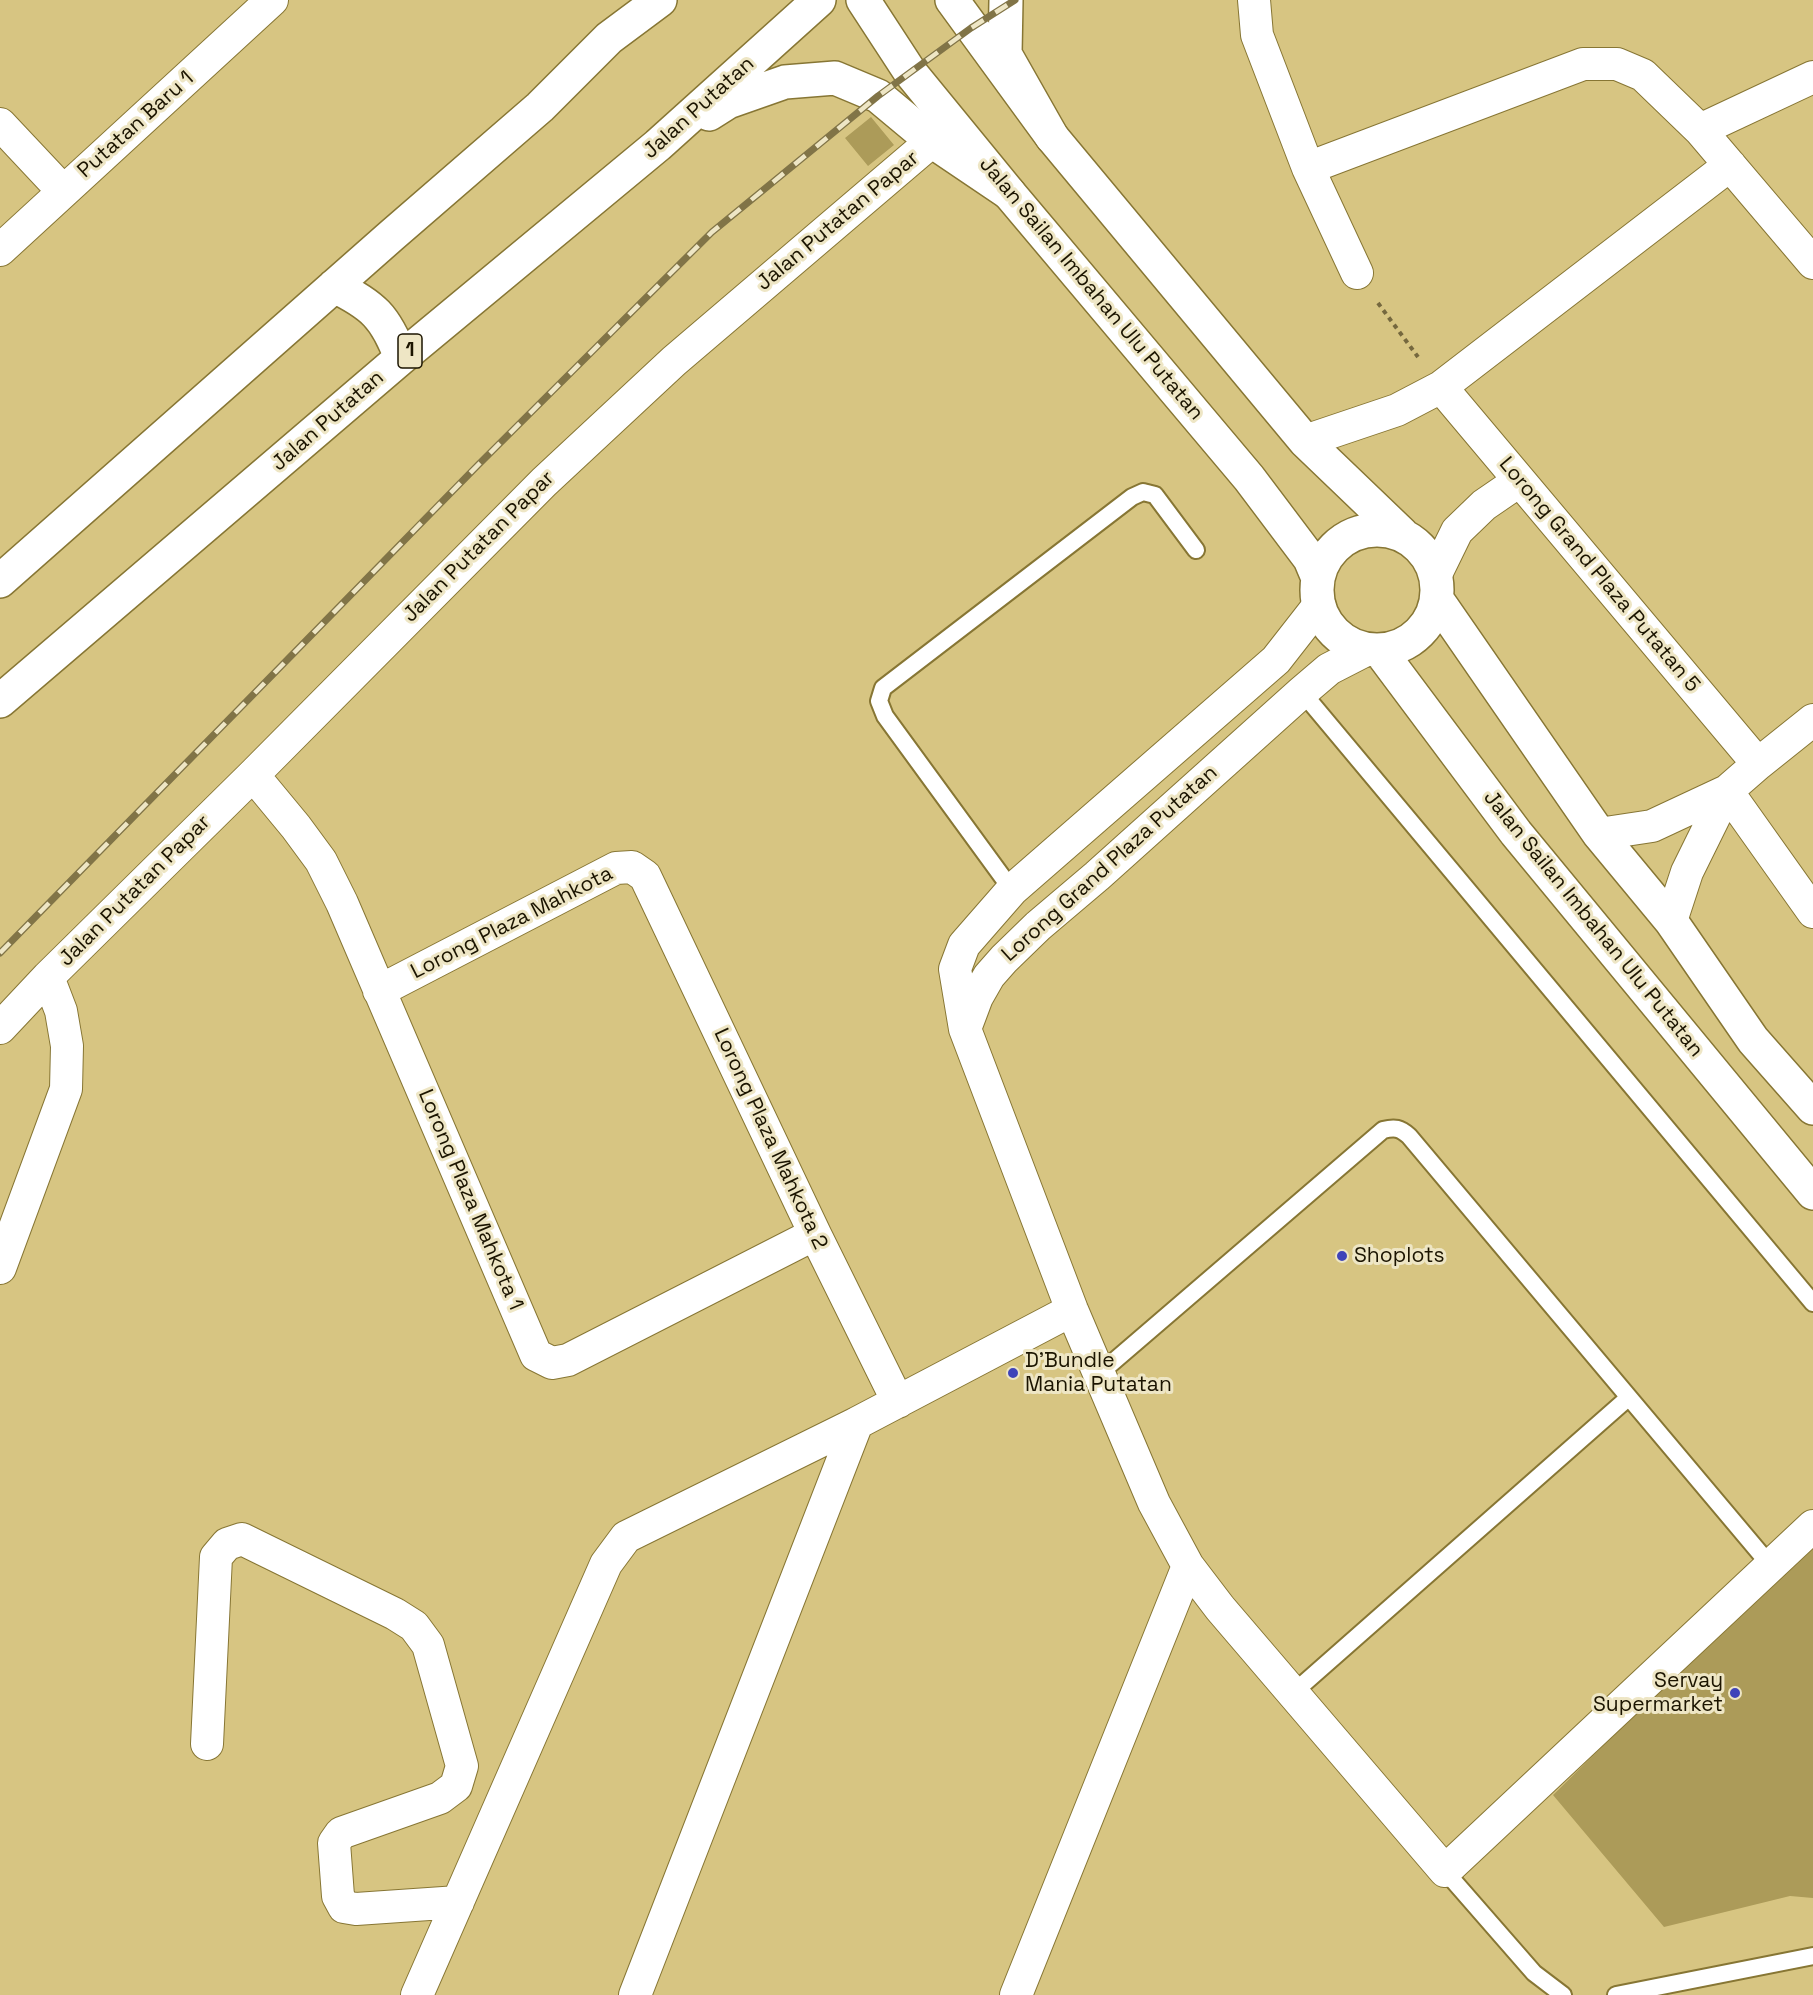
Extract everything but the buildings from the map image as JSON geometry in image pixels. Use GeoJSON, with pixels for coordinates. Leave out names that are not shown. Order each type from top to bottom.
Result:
{"type":"FeatureCollection","features":[{"type":"Feature","properties":{"kind":"main road"},"geometry":{"type":"LineString","coordinates":[[609,38],[629,0]]}},
{"type":"Feature","properties":{"kind":"main road"},"geometry":{"type":"LineString","coordinates":[[0,581],[540,107],[609,38],[660,0]]}},
{"type":"Feature","properties":{"kind":"main road","name":"Jalan Putatan"},"geometry":{"type":"LineString","coordinates":[[0,701],[401,358],[658,146],[819,0]]}},
{"type":"Feature","properties":{"kind":"main road","name":"Jalan Sailan Imbahan Ulu Putatan"},"geometry":{"type":"LineString","coordinates":[[863,0],[910,72],[1249,478],[1310,559],[1318,591]]}},
{"type":"Feature","properties":{"kind":"main road"},"geometry":{"type":"LineString","coordinates":[[952,0],[1052,137],[1305,441],[1402,534],[1417,544],[1429,558],[1437,588],[1599,834],[1671,921],[1754,1040],[1813,1108]]}},
{"type":"Feature","properties":{"kind":"main road"},"geometry":{"type":"LineString","coordinates":[[1006,0],[1005,54],[1052,137]]}},
{"type":"Feature","properties":{"kind":"main road"},"geometry":{"type":"LineString","coordinates":[[658,146],[728,102],[785,82],[835,78],[878,96],[932,141],[1009,193]]}},
{"type":"Feature","properties":{"kind":"main road"},"geometry":{"type":"LineString","coordinates":[[334,286],[358,297],[377,312],[393,335],[401,358]]}},
{"type":"Feature","properties":{"kind":"main road"},"geometry":{"type":"LineString","coordinates":[[1402,534],[1385,530],[1367,530],[1349,536],[1335,546],[1324,561],[1318,591],[1325,621],[1336,634],[1350,644],[1373,650],[1400,647],[1417,636],[1430,620],[1437,588]]}},
{"type":"Feature","properties":{"kind":"main road","name":"Jalan Sailan Imbahan Ulu Putatan"},"geometry":{"type":"LineString","coordinates":[[1373,650],[1516,833],[1813,1193]]}},
{"type":"Feature","properties":{"kind":"street","name":"Putatan Baru 1"},"geometry":{"type":"LineString","coordinates":[[0,250],[272,0]]}},
{"type":"Feature","properties":{"kind":"street"},"geometry":{"type":"LineString","coordinates":[[1254,0],[1257,35],[1308,168],[1357,273]]}},
{"type":"Feature","properties":{"kind":"street"},"geometry":{"type":"LineString","coordinates":[[1308,168],[1583,64],[1617,64],[1644,75],[1701,130],[1813,263]]}},
{"type":"Feature","properties":{"kind":"street"},"geometry":{"type":"LineString","coordinates":[[1701,130],[1813,77]]}},
{"type":"Feature","properties":{"kind":"street"},"geometry":{"type":"LineString","coordinates":[[0,124],[63,191]]}},
{"type":"Feature","properties":{"kind":"street","name":"Jalan Putatan Papar"},"geometry":{"type":"LineString","coordinates":[[0,1028],[48,977],[253,775],[544,482],[674,360],[932,141]]}},
{"type":"Feature","properties":{"kind":"street"},"geometry":{"type":"LineString","coordinates":[[1305,441],[1397,410],[1441,387],[1730,165]]}},
{"type":"Feature","properties":{"kind":"street","name":"Lorong Grand Plaza Putatan 5"},"geometry":{"type":"LineString","coordinates":[[1441,387],[1758,764]]}},
{"type":"Feature","properties":{"kind":"street"},"geometry":{"type":"LineString","coordinates":[[1437,588],[1457,531],[1484,506],[1519,480]]}},
{"type":"Feature","properties":{"kind":"street","name":"Lorong Grand Plaza Putatan"},"geometry":{"type":"LineString","coordinates":[[965,1029],[955,969],[964,945],[980,924],[1012,890],[1276,660],[1318,591]]}},
{"type":"Feature","properties":{"kind":"street","name":"Lorong Grand Plaza Putatan"},"geometry":{"type":"LineString","coordinates":[[965,1029],[976,997],[989,976],[1038,926],[1329,669],[1373,650]]}},
{"type":"Feature","properties":{"kind":"street"},"geometry":{"type":"LineString","coordinates":[[1599,834],[1652,826],[1727,791],[1813,720]]}},
{"type":"Feature","properties":{"kind":"street","name":"Lorong Plaza Mahkota 1"},"geometry":{"type":"LineString","coordinates":[[253,775],[296,826],[321,861],[342,903],[536,1355],[552,1364],[568,1359],[815,1234]]}},
{"type":"Feature","properties":{"kind":"street"},"geometry":{"type":"LineString","coordinates":[[1727,791],[1813,912]]}},
{"type":"Feature","properties":{"kind":"street"},"geometry":{"type":"LineString","coordinates":[[1671,921],[1687,872],[1727,791]]}},
{"type":"Feature","properties":{"kind":"street","name":"Lorong Plaza Mahkota"},"geometry":{"type":"LineString","coordinates":[[379,991],[616,868],[632,867],[645,876]]}},
{"type":"Feature","properties":{"kind":"street","name":"Lorong Plaza Mahkota 2"},"geometry":{"type":"LineString","coordinates":[[645,876],[815,1234],[898,1402]]}},
{"type":"Feature","properties":{"kind":"street","name":"Jalan Putatan Papar"},"geometry":{"type":"LineString","coordinates":[[0,1268],[66,1089],[67,1046],[61,1011],[48,977]]}},
{"type":"Feature","properties":{"kind":"street"},"geometry":{"type":"LineString","coordinates":[[965,1029],[1072,1310],[1154,1503],[1188,1566],[1220,1608],[1445,1871],[1813,1526]]}},
{"type":"Feature","properties":{"kind":"street"},"geometry":{"type":"LineString","coordinates":[[417,1995],[606,1564],[626,1537],[857,1423],[1072,1310]]}},
{"type":"Feature","properties":{"kind":"street"},"geometry":{"type":"LineString","coordinates":[[635,1995],[857,1423]]}},
{"type":"Feature","properties":{"kind":"street"},"geometry":{"type":"LineString","coordinates":[[207,1744],[216,1557],[227,1544],[242,1539],[395,1614],[414,1626],[428,1645],[462,1766],[456,1786],[440,1798],[341,1833],[334,1843],[338,1896],[344,1907],[356,1909],[458,1902]]}},
{"type":"Feature","properties":{"kind":"street"},"geometry":{"type":"LineString","coordinates":[[1016,1995],[1188,1566]]}},
{"type":"Feature","properties":{"kind":"lane"},"geometry":{"type":"LineString","coordinates":[[1012,890],[885,716],[879,701],[882,687],[1132,497],[1143,492],[1155,495],[1196,550]]}},
{"type":"Feature","properties":{"kind":"lane"},"geometry":{"type":"LineString","coordinates":[[1302,692],[1813,1303]]}},
{"type":"Feature","properties":{"kind":"lane"},"geometry":{"type":"LineString","coordinates":[[1099,1374],[1383,1130],[1394,1127],[1410,1136],[1770,1565]]}},
{"type":"Feature","properties":{"kind":"lane"},"geometry":{"type":"LineString","coordinates":[[1293,1693],[1628,1398]]}},
{"type":"Feature","properties":{"kind":"lane"},"geometry":{"type":"LineString","coordinates":[[1445,1871],[1534,1972],[1563,1995]]}},
{"type":"Feature","properties":{"kind":"lane"},"geometry":{"type":"LineString","coordinates":[[1616,1995],[1813,1956]]}},
{"type":"Feature","properties":{"kind":"path"},"geometry":{"type":"LineString","coordinates":[[1357,273],[1386,316],[1441,387]]}},
{"type":"Feature","properties":{"kind":"railway"},"geometry":{"type":"LineString","coordinates":[[0,953],[479,464],[712,232],[878,96],[971,28],[1015,0]]}},
{"type":"Feature","properties":{"kind":"place","name":"Shoplots"},"geometry":{"type":"Point","coordinates":[1342,1256]}},
{"type":"Feature","properties":{"kind":"place","name":"D'Bundle Mania Putatan"},"geometry":{"type":"Point","coordinates":[1013,1373]}},
{"type":"Feature","properties":{"kind":"place","name":"Servay Supermarket"},"geometry":{"type":"Point","coordinates":[1735,1693]}}]}
